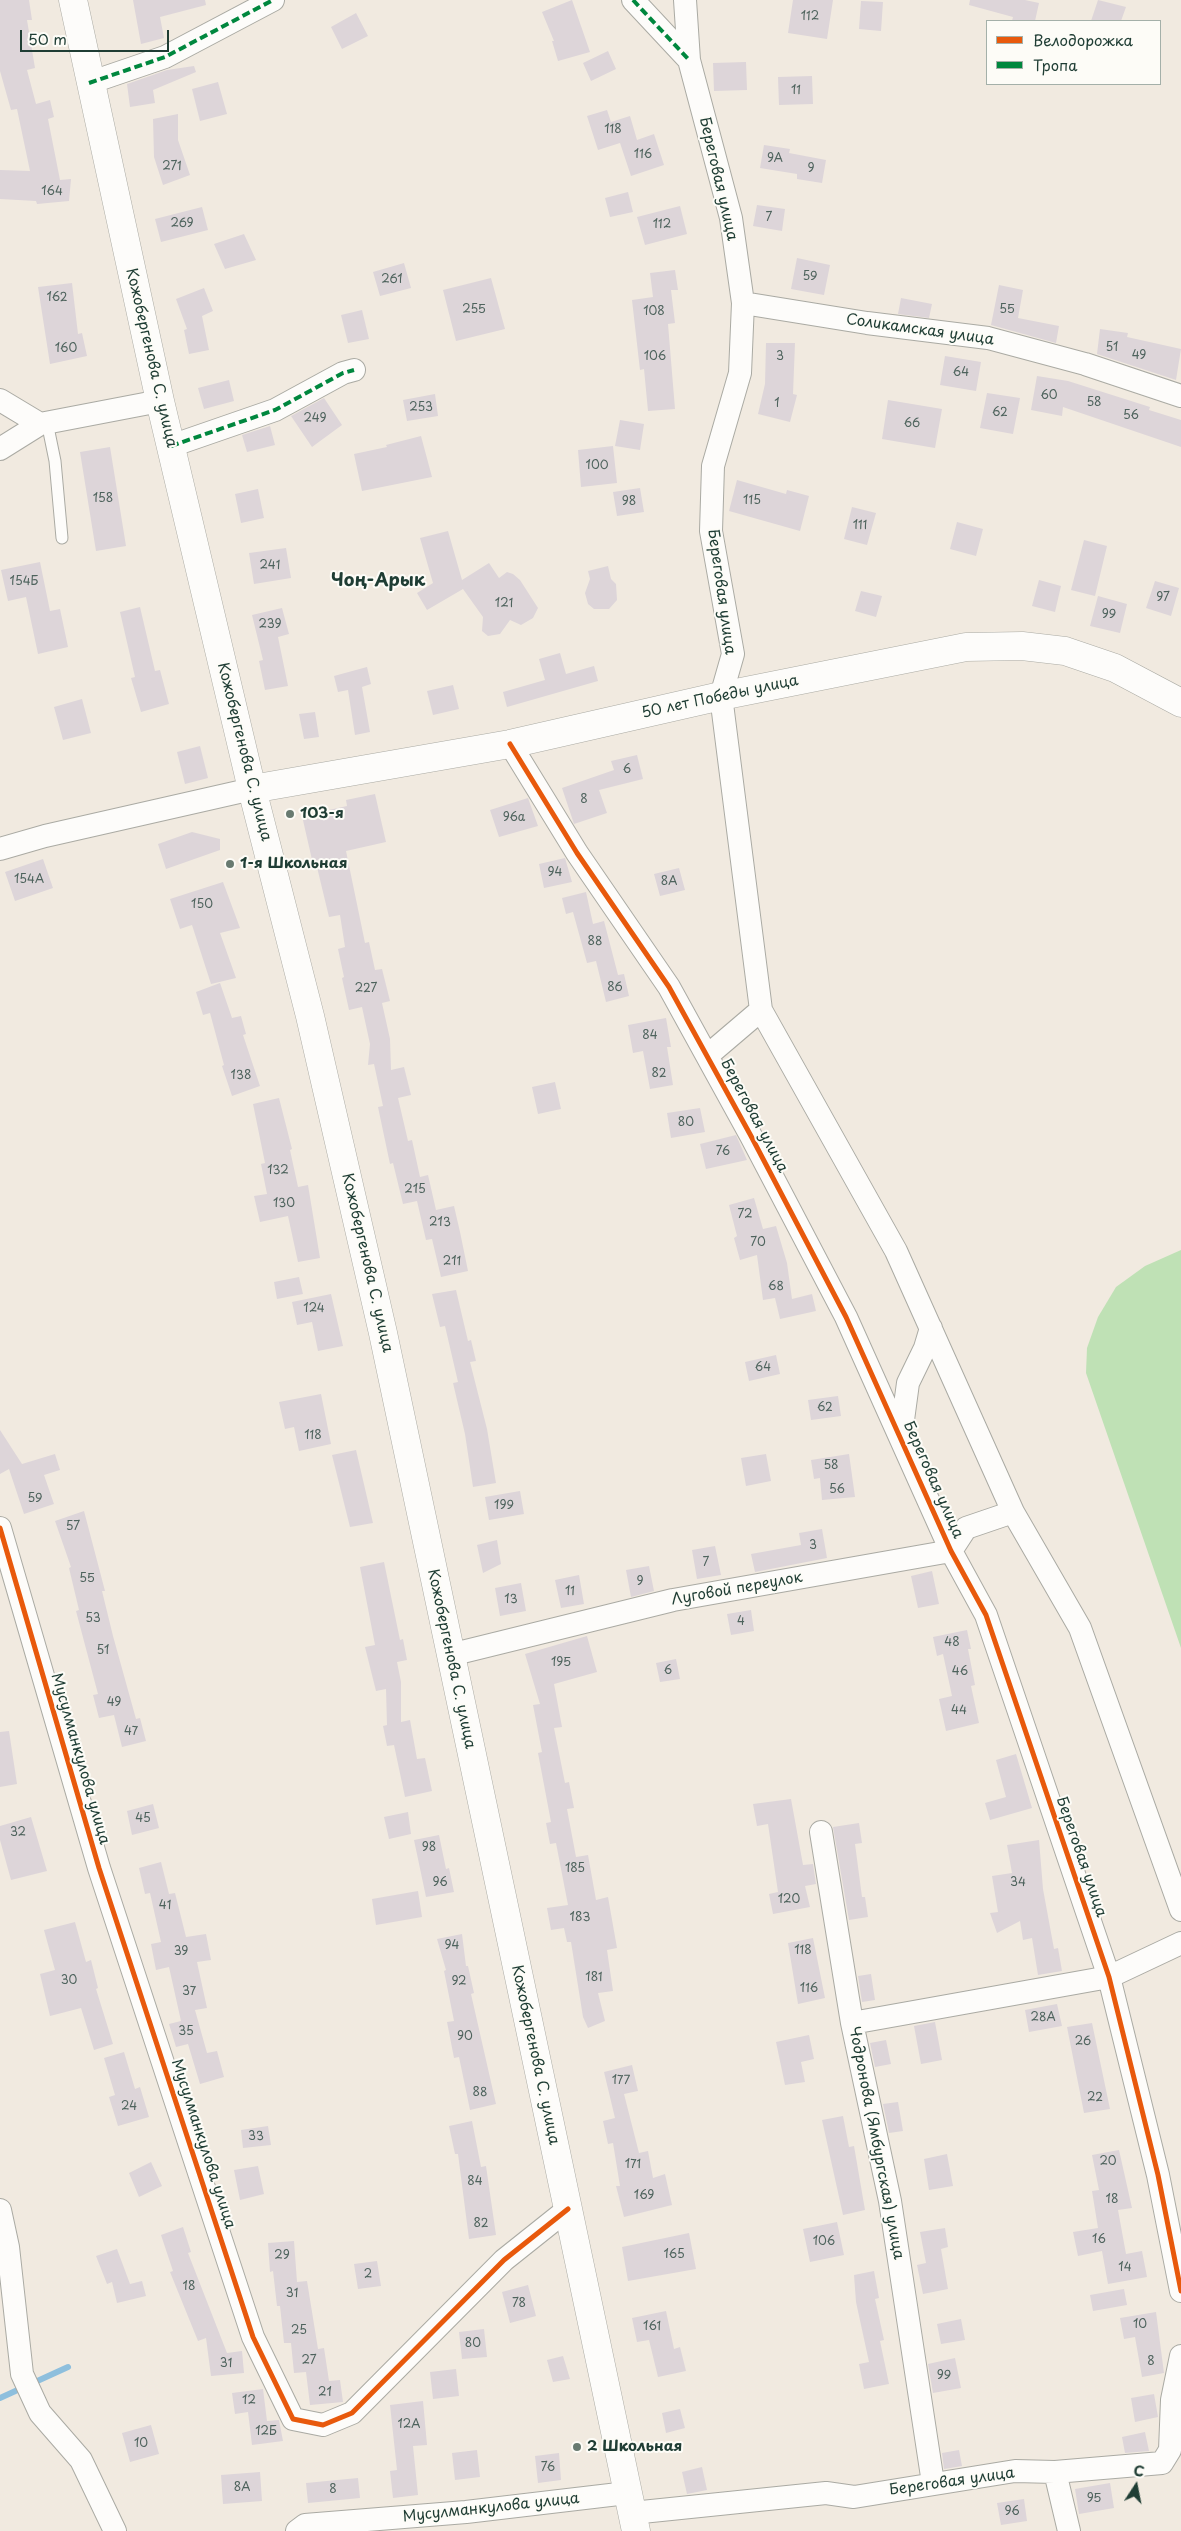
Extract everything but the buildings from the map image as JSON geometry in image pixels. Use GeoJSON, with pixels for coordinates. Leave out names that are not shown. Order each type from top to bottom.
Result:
{"type":"FeatureCollection","features":[{"type":"Feature","properties":{"kind":"main road","name":"Кожобергенова С. улица"},"geometry":{"type":"LineString","coordinates":[[72,0],[160,401],[252,789],[310,1016],[384,1333],[450,1655],[632,2513]]}},
{"type":"Feature","properties":{"kind":"main road","name":"50 лет Победы улица"},"geometry":{"type":"LineString","coordinates":[[252,789],[510,744],[721,696],[966,647],[1022,646],[1065,651],[1115,668],[1181,702]]}},
{"type":"Feature","properties":{"kind":"street"},"geometry":{"type":"LineString","coordinates":[[89,82],[165,57],[273,0]]}},
{"type":"Feature","properties":{"kind":"street"},"geometry":{"type":"LineString","coordinates":[[633,0],[689,60]]}},
{"type":"Feature","properties":{"kind":"street","name":"Береговая улица"},"geometry":{"type":"LineString","coordinates":[[685,0],[689,60],[730,218],[742,303],[740,373],[713,466],[711,531],[732,654],[721,696],[762,1010],[896,1251],[1014,1512],[1080,1628],[1181,1910]]}},
{"type":"Feature","properties":{"kind":"street","name":"Соликамская улица"},"geometry":{"type":"LineString","coordinates":[[742,303],[867,323],[988,338],[1085,364],[1181,396]]}},
{"type":"Feature","properties":{"kind":"street"},"geometry":{"type":"LineString","coordinates":[[171,446],[275,410],[343,373],[354,370]]}},
{"type":"Feature","properties":{"kind":"street"},"geometry":{"type":"LineString","coordinates":[[0,400],[43,423]]}},
{"type":"Feature","properties":{"kind":"street"},"geometry":{"type":"LineString","coordinates":[[0,450],[43,423],[160,401]]}},
{"type":"Feature","properties":{"kind":"street","name":"Береговая улица"},"geometry":{"type":"LineString","coordinates":[[510,744],[577,853],[669,987],[707,1056],[846,1317],[951,1551],[986,1615],[1109,1977],[1158,2175],[1181,2291]]}},
{"type":"Feature","properties":{"kind":"street"},"geometry":{"type":"LineString","coordinates":[[0,849],[45,836],[252,789]]}},
{"type":"Feature","properties":{"kind":"street","name":"Береговая улица"},"geometry":{"type":"LineString","coordinates":[[707,1056],[762,1010]]}},
{"type":"Feature","properties":{"kind":"street"},"geometry":{"type":"LineString","coordinates":[[898,1433],[903,1420],[908,1384],[925,1348],[931,1328]]}},
{"type":"Feature","properties":{"kind":"street"},"geometry":{"type":"LineString","coordinates":[[951,1551],[966,1528],[1014,1512]]}},
{"type":"Feature","properties":{"kind":"street","name":"Мусулманкулова улица"},"geometry":{"type":"LineString","coordinates":[[0,1528],[108,1896],[253,2337],[293,2419],[323,2425],[352,2413],[504,2260],[568,2209]]}},
{"type":"Feature","properties":{"kind":"street","name":"Луговой переулок"},"geometry":{"type":"LineString","coordinates":[[450,1655],[673,1600],[951,1551]]}},
{"type":"Feature","properties":{"kind":"street","name":"Чодронова (Ямбургская) улица"},"geometry":{"type":"LineString","coordinates":[[821,1832],[852,2023],[890,2201],[932,2483]]}},
{"type":"Feature","properties":{"kind":"street"},"geometry":{"type":"LineString","coordinates":[[852,2023],[1109,1977],[1181,1943]]}},
{"type":"Feature","properties":{"kind":"street"},"geometry":{"type":"LineString","coordinates":[[0,2210],[8,2247],[22,2374],[40,2413],[81,2460],[115,2531]]}},
{"type":"Feature","properties":{"kind":"street","name":"Береговая улица"},"geometry":{"type":"LineString","coordinates":[[632,2513],[826,2493],[854,2497],[1015,2471],[1054,2472],[1162,2463],[1170,2450],[1172,2400],[1181,2356]]}},
{"type":"Feature","properties":{"kind":"street"},"geometry":{"type":"LineString","coordinates":[[1054,2472],[1069,2531]]}},
{"type":"Feature","properties":{"kind":"street","name":"Мусулманкулова улица"},"geometry":{"type":"LineString","coordinates":[[297,2531],[305,2526],[466,2512],[632,2513]]}},
{"type":"Feature","properties":{"kind":"lane"},"geometry":{"type":"LineString","coordinates":[[43,423],[55,461],[62,538]]}},
{"type":"Feature","properties":{"kind":"green space"},"geometry":{"type":"Polygon","coordinates":[[[1181,1250],[1181,1648],[1086,1373],[1087,1348],[1098,1317],[1116,1287],[1145,1266],[1181,1250]]]}},
{"type":"Feature","properties":{"kind":"waterway"},"geometry":{"type":"LineString","coordinates":[[0,2398],[68,2367]]}},
{"type":"Feature","properties":{"kind":"marked path"},"geometry":{"type":"LineString","coordinates":[[89,83],[165,57],[273,0]]}},
{"type":"Feature","properties":{"kind":"marked path"},"geometry":{"type":"LineString","coordinates":[[633,0],[689,60]]}},
{"type":"Feature","properties":{"kind":"marked path"},"geometry":{"type":"LineString","coordinates":[[171,446],[275,410],[343,373],[354,370]]}},
{"type":"Feature","properties":{"kind":"cycle path"},"geometry":{"type":"LineString","coordinates":[[510,744],[577,853],[669,987],[751,1136],[846,1317],[951,1551],[986,1615],[1109,1977],[1158,2175],[1181,2291]]}},
{"type":"Feature","properties":{"kind":"cycle path"},"geometry":{"type":"LineString","coordinates":[[0,1528],[99,1868],[253,2337],[293,2419],[323,2425],[352,2413],[504,2260],[568,2209]]}},
{"type":"Feature","properties":{"kind":"place","name":"103-я"},"geometry":{"type":"Point","coordinates":[290,814]}},
{"type":"Feature","properties":{"kind":"place","name":"1-я Школьная"},"geometry":{"type":"Point","coordinates":[230,864]}},
{"type":"Feature","properties":{"kind":"place","name":"2 Школьная"},"geometry":{"type":"Point","coordinates":[577,2447]}},
{"type":"Feature","properties":{"kind":"district","name":"Чоң-Арык"},"geometry":{"type":"Point","coordinates":[378,581]}}]}
